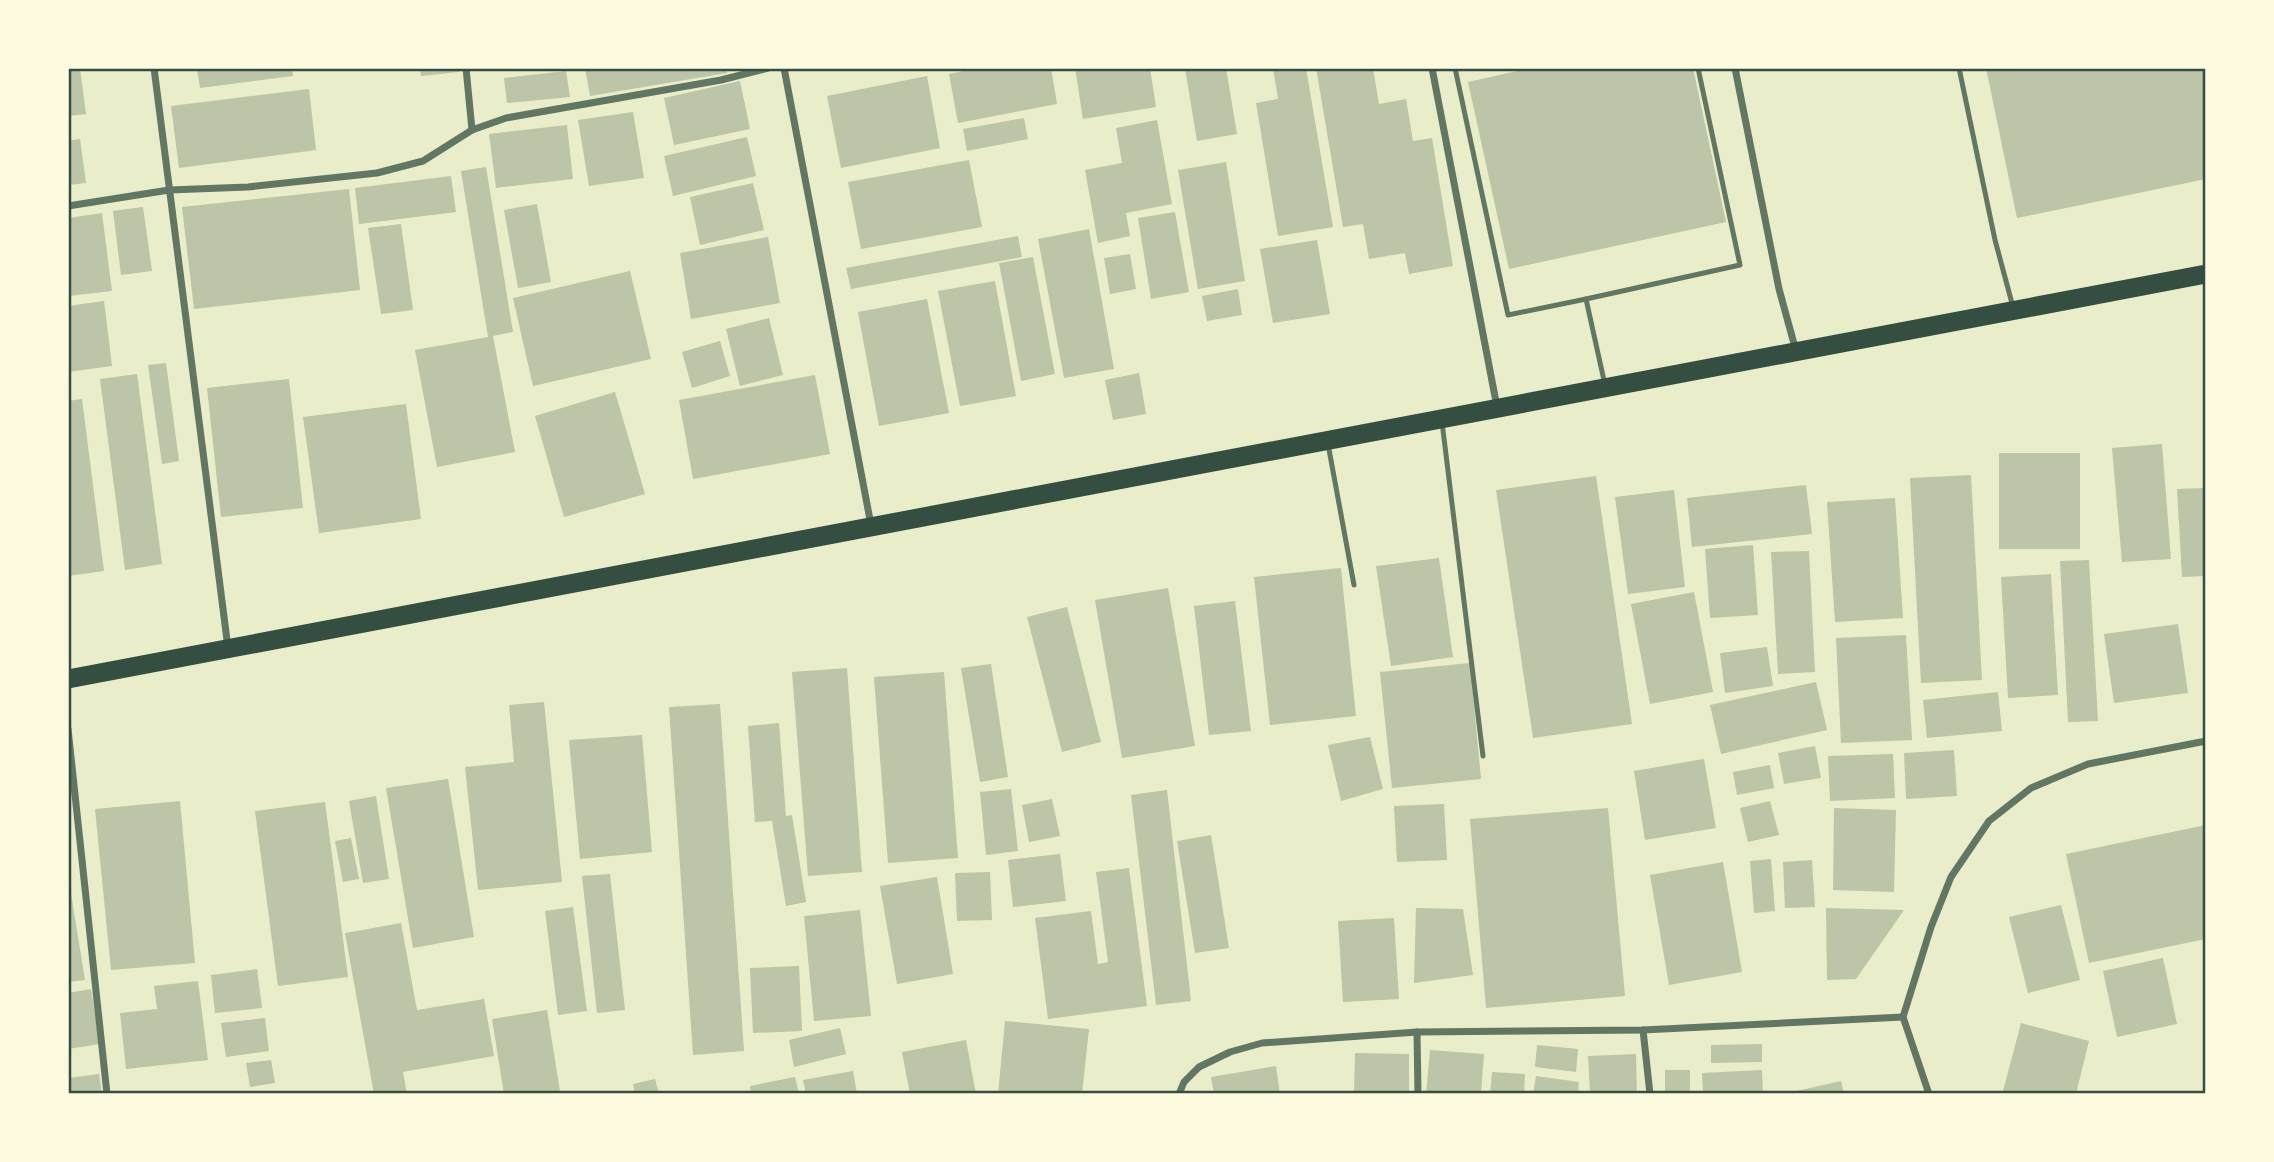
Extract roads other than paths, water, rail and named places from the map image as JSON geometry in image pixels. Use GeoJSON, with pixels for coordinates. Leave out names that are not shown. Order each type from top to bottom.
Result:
{"type":"FeatureCollection","features":[{"type":"Feature","properties":{"kind":"highway"},"geometry":{"type":"LineString","coordinates":[[68,679],[2206,274]]}},
{"type":"Feature","properties":{"kind":"street"},"geometry":{"type":"LineString","coordinates":[[155,68],[228,649]]}},
{"type":"Feature","properties":{"kind":"street"},"geometry":{"type":"LineString","coordinates":[[466,68],[472,130]]}},
{"type":"Feature","properties":{"kind":"street"},"geometry":{"type":"LineString","coordinates":[[68,206],[169,190],[248,187],[377,173],[423,160],[472,130],[506,118],[721,80],[768,68]]}},
{"type":"Feature","properties":{"kind":"street"},"geometry":{"type":"LineString","coordinates":[[783,68],[871,527]]}},
{"type":"Feature","properties":{"kind":"street"},"geometry":{"type":"LineString","coordinates":[[1432,68],[1497,408]]}},
{"type":"Feature","properties":{"kind":"street"},"geometry":{"type":"LineString","coordinates":[[1735,68],[1779,289],[1796,351]]}},
{"type":"Feature","properties":{"kind":"street"},"geometry":{"type":"LineString","coordinates":[[68,729],[107,1094]]}},
{"type":"Feature","properties":{"kind":"street"},"geometry":{"type":"LineString","coordinates":[[1929,1094],[1903,1017],[1931,928],[1951,877],[1989,821],[2031,788],[2088,764],[2206,741]]}},
{"type":"Feature","properties":{"kind":"street"},"geometry":{"type":"LineString","coordinates":[[1179,1094],[1184,1082],[1199,1067],[1230,1052],[1262,1043],[1417,1032],[1643,1030],[1903,1017]]}},
{"type":"Feature","properties":{"kind":"street"},"geometry":{"type":"LineString","coordinates":[[1643,1030],[1650,1094]]}},
{"type":"Feature","properties":{"kind":"street"},"geometry":{"type":"LineString","coordinates":[[1417,1032],[1418,1094]]}},
{"type":"Feature","properties":{"kind":"lane"},"geometry":{"type":"LineString","coordinates":[[1455,68],[1508,315],[1741,265],[1698,68]]}},
{"type":"Feature","properties":{"kind":"lane"},"geometry":{"type":"LineString","coordinates":[[1959,68],[1995,240],[2014,311]]}},
{"type":"Feature","properties":{"kind":"lane"},"geometry":{"type":"LineString","coordinates":[[1586,299],[1605,388]]}},
{"type":"Feature","properties":{"kind":"lane"},"geometry":{"type":"LineString","coordinates":[[1442,419],[1483,756]]}},
{"type":"Feature","properties":{"kind":"lane"},"geometry":{"type":"LineString","coordinates":[[1327,441],[1354,585]]}}]}
